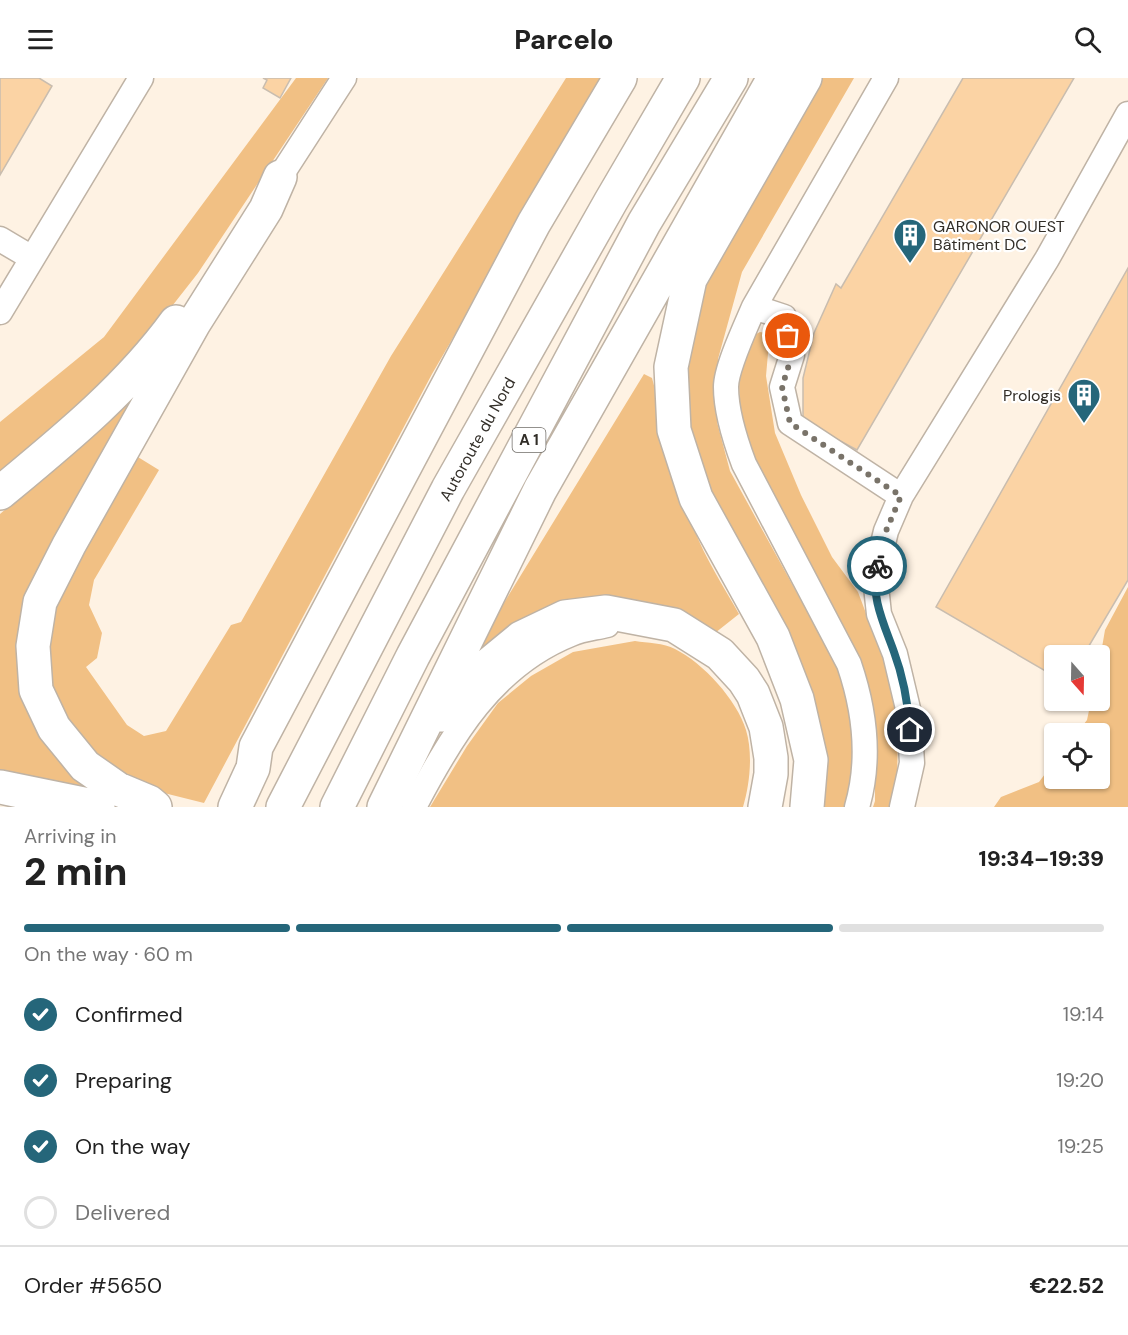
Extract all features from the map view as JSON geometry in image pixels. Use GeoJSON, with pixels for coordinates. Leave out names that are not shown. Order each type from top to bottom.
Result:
{"type":"FeatureCollection","features":[{"type":"Feature","properties":{"kind":"highway"},"geometry":{"type":"LineString","coordinates":[[235,807],[253,768],[256,747],[534,223],[620,78]]}},
{"type":"Feature","properties":{"kind":"highway","name":"Autoroute du Nord"},"geometry":{"type":"LineString","coordinates":[[283,807],[448,489],[683,78]]}},
{"type":"Feature","properties":{"kind":"highway","name":"A 1"},"geometry":{"type":"LineString","coordinates":[[337,807],[419,645],[644,223],[731,78]]}},
{"type":"Feature","properties":{"kind":"highway"},"geometry":{"type":"LineString","coordinates":[[384,807],[540,490],[774,78]]}},
{"type":"Feature","properties":{"kind":"highway"},"geometry":{"type":"LineString","coordinates":[[806,78],[690,279],[671,366],[674,430],[696,498],[773,637],[797,699],[811,760],[807,807]]}},
{"type":"Feature","properties":{"kind":"highway"},"geometry":{"type":"LineString","coordinates":[[0,493],[92,417],[128,381],[165,338],[258,202],[280,177]]}},
{"type":"Feature","properties":{"kind":"highway"},"geometry":{"type":"LineString","coordinates":[[155,807],[149,802],[118,789],[86,766],[54,728],[36,690],[33,646],[40,602],[69,545],[194,323],[266,209],[280,177]]}},
{"type":"Feature","properties":{"kind":"highway"},"geometry":{"type":"LineString","coordinates":[[403,770],[427,741],[446,710],[487,666],[521,638],[565,617],[606,612],[632,619],[655,621],[681,629],[720,654],[744,680],[753,694],[763,719],[771,758],[771,774],[765,807]]}},
{"type":"Feature","properties":{"kind":"highway"},"geometry":{"type":"LineString","coordinates":[[214,807],[238,760],[256,747]]}},
{"type":"Feature","properties":{"kind":"highway"},"geometry":{"type":"LineString","coordinates":[[0,787],[98,807]]}},
{"type":"Feature","properties":{"kind":"street"},"geometry":{"type":"LineString","coordinates":[[0,312],[141,78]]}},
{"type":"Feature","properties":{"kind":"street"},"geometry":{"type":"LineString","coordinates":[[280,177],[344,78]]}},
{"type":"Feature","properties":{"kind":"street"},"geometry":{"type":"LineString","coordinates":[[857,807],[864,770],[865,742],[864,721],[855,681],[849,664],[744,464],[734,436],[726,385],[738,345],[754,307],[886,78]]}},
{"type":"Feature","properties":{"kind":"street"},"geometry":{"type":"LineString","coordinates":[[902,807],[912,763],[909,713],[895,654],[879,614],[874,577],[886,531],[901,496],[1047,260],[1128,114]]}},
{"type":"Feature","properties":{"kind":"street"},"geometry":{"type":"LineString","coordinates":[[0,239],[32,258]]}},
{"type":"Feature","properties":{"kind":"street"},"geometry":{"type":"LineString","coordinates":[[754,307],[784,317],[792,355],[782,387],[790,423],[901,496]]}},
{"type":"Feature","properties":{"kind":"street"},"geometry":{"type":"LineString","coordinates":[[414,807],[462,723],[499,680],[531,654],[572,633],[632,619]]}},
{"type":"Feature","properties":{"kind":"shaded area"},"geometry":{"type":"Polygon","coordinates":[[[296,78],[328,78],[198,273],[118,375],[0,476],[0,422],[104,337],[296,78]]]}},
{"type":"Feature","properties":{"kind":"shaded area"},"geometry":{"type":"Polygon","coordinates":[[[566,78],[604,78],[432,374],[204,803],[144,788],[72,737],[43,663],[61,571],[133,454],[159,470],[94,580],[89,605],[102,633],[97,658],[86,667],[127,725],[144,736],[166,731],[231,625],[241,622],[391,356],[566,78]]]}},
{"type":"Feature","properties":{"kind":"shaded area"},"geometry":{"type":"Polygon","coordinates":[[[821,78],[854,78],[742,272],[718,359],[717,422],[730,471],[842,675],[857,723],[858,760],[847,807],[817,807],[704,482],[691,436],[687,373],[706,279],[821,78]]]}},
{"type":"Feature","properties":{"kind":"shaded area"},"geometry":{"type":"Polygon","coordinates":[[[760,332],[766,333],[769,342],[766,376],[775,433],[801,495],[832,557],[858,592],[888,672],[898,728],[897,786],[890,807],[873,807],[875,801],[875,733],[740,423],[739,379],[743,353],[752,336],[760,332]]]}},
{"type":"Feature","properties":{"kind":"shaded area"},"geometry":{"type":"Polygon","coordinates":[[[644,374],[652,378],[676,473],[698,540],[739,614],[715,633],[682,613],[634,600],[588,601],[472,655],[644,374]]]}},
{"type":"Feature","properties":{"kind":"shaded area"},"geometry":{"type":"Polygon","coordinates":[[[147,379],[28,634],[85,782],[85,791],[0,771],[0,514],[99,429],[147,379]]]}},
{"type":"Feature","properties":{"kind":"shaded area"},"geometry":{"type":"Polygon","coordinates":[[[1128,587],[1128,807],[994,807],[1001,797],[1039,782],[1044,775],[1044,789],[1110,789],[1110,723],[1085,723],[1089,711],[1110,711],[1110,645],[1102,645],[1105,630],[1128,587]]]}},
{"type":"Feature","properties":{"kind":"shaded area"},"geometry":{"type":"Polygon","coordinates":[[[635,641],[666,646],[686,655],[718,684],[735,707],[746,730],[750,758],[749,779],[743,807],[430,807],[467,746],[498,703],[531,676],[573,652],[635,641]]]}},
{"type":"Feature","properties":{"kind":"building"},"geometry":{"type":"Polygon","coordinates":[[[0,78],[39,78],[52,86],[0,175],[0,78]]]}},
{"type":"Feature","properties":{"kind":"building"},"geometry":{"type":"Polygon","coordinates":[[[263,78],[291,78],[280,98],[263,88],[267,80],[263,78]]]}},
{"type":"Feature","properties":{"kind":"building","name":"GARONOR OUEST Bâtiment DC"},"geometry":{"type":"Polygon","coordinates":[[[963,78],[1074,78],[857,450],[803,421],[803,378],[814,333],[836,284],[841,288],[963,78]]]}},
{"type":"Feature","properties":{"kind":"building","name":"Prologis"},"geometry":{"type":"Polygon","coordinates":[[[1128,268],[1128,580],[1090,645],[1044,645],[1044,670],[936,607],[1128,268]]]}},
{"type":"Feature","properties":{"kind":"way so far"},"geometry":{"type":"LineString","coordinates":[[788,336],[792,355],[782,387],[790,423],[901,496],[886,531],[877,566]]}},
{"type":"Feature","properties":{"kind":"place","name":"GARONOR OUEST Bâtiment DC"},"geometry":{"type":"Point","coordinates":[910,264]}},
{"type":"Feature","properties":{"kind":"place","name":"Prologis"},"geometry":{"type":"Point","coordinates":[1084,424]}},
{"type":"Feature","properties":{"kind":"route"},"geometry":{"type":"LineString","coordinates":[[877,566],[874,577],[879,614],[895,654],[909,713],[910,730]]}}]}
